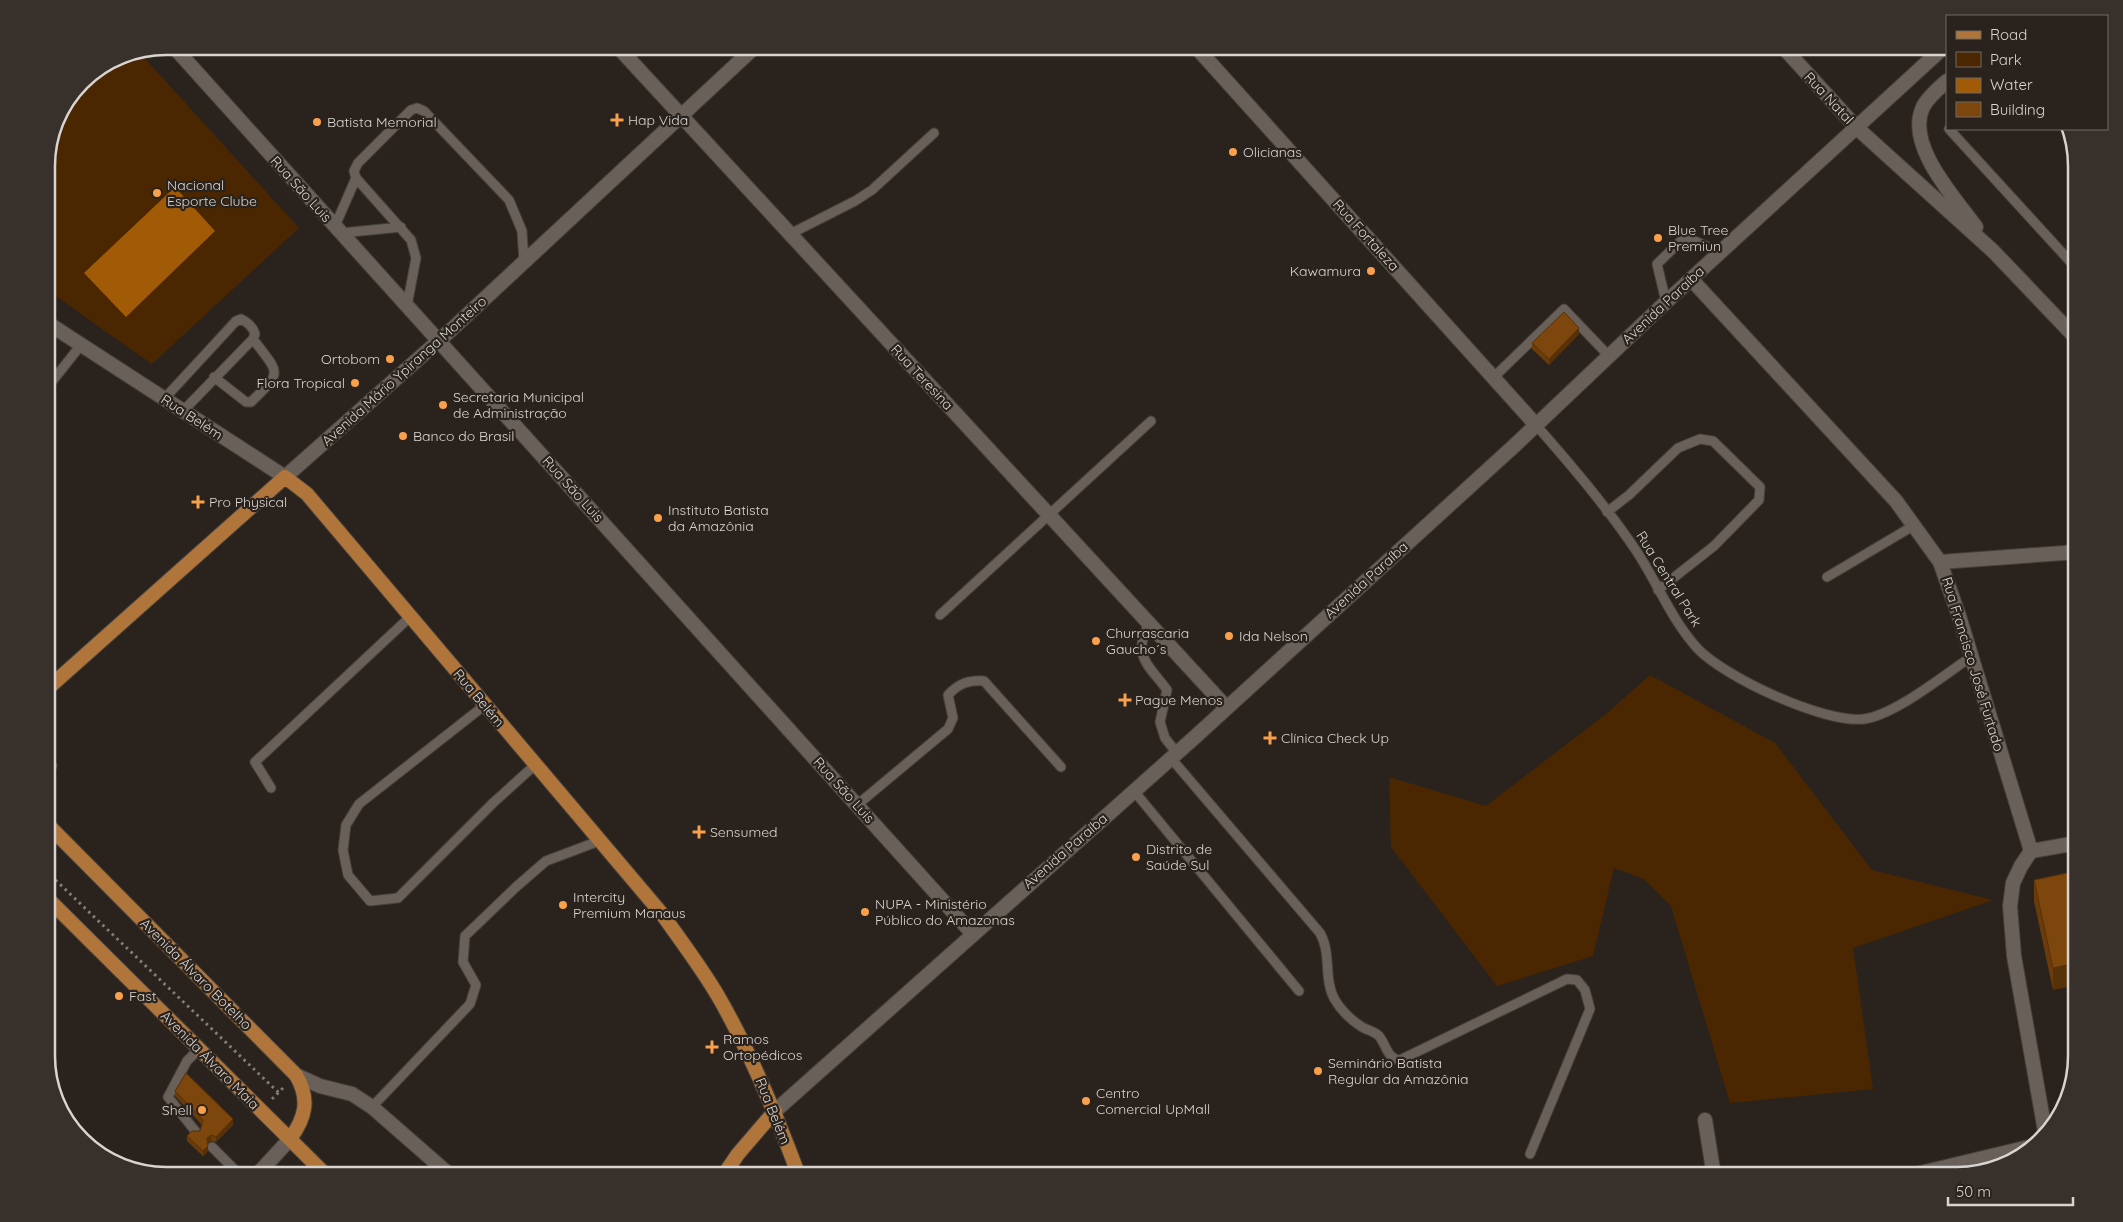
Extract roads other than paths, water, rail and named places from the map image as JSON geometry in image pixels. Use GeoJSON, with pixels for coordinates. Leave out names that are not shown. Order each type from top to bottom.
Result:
{"type":"FeatureCollection","features":[{"type":"Feature","properties":{"kind":"main road","name":"Rua Belém"},"geometry":{"type":"LineString","coordinates":[[286,477],[307,494],[662,914],[718,996],[775,1111],[795,1167]]}},
{"type":"Feature","properties":{"kind":"main road","name":"Avenida Mário Ypiranga Monteiro"},"geometry":{"type":"LineString","coordinates":[[55,682],[286,477]]}},
{"type":"Feature","properties":{"kind":"main road","name":"Avenida Álvaro Botelho"},"geometry":{"type":"LineString","coordinates":[[55,832],[296,1075],[305,1096],[305,1112],[301,1124],[290,1139]]}},
{"type":"Feature","properties":{"kind":"main road","name":"Avenida Álvaro Maia"},"geometry":{"type":"LineString","coordinates":[[55,906],[290,1139]]}},
{"type":"Feature","properties":{"kind":"main road","name":"Avenida Paraíba"},"geometry":{"type":"LineString","coordinates":[[729,1167],[775,1111]]}},
{"type":"Feature","properties":{"kind":"main road"},"geometry":{"type":"LineString","coordinates":[[290,1139],[318,1167]]}},
{"type":"Feature","properties":{"kind":"street","name":"Rua São Luis"},"geometry":{"type":"LineString","coordinates":[[181,55],[972,933]]}},
{"type":"Feature","properties":{"kind":"street","name":"Rua Teresina"},"geometry":{"type":"LineString","coordinates":[[625,55],[1226,707]]}},
{"type":"Feature","properties":{"kind":"street","name":"Avenida Mário Ypiranga Monteiro"},"geometry":{"type":"LineString","coordinates":[[286,477],[439,341],[746,55]]}},
{"type":"Feature","properties":{"kind":"street","name":"Rua Fortaleza"},"geometry":{"type":"LineString","coordinates":[[1203,55],[1536,425]]}},
{"type":"Feature","properties":{"kind":"street","name":"Rua Natal"},"geometry":{"type":"LineString","coordinates":[[1790,55],[1857,128],[1993,251]]}},
{"type":"Feature","properties":{"kind":"street","name":"Avenida Paraíba"},"geometry":{"type":"LineString","coordinates":[[775,1111],[1173,755],[1536,425],[1608,355],[1935,55]]}},
{"type":"Feature","properties":{"kind":"street"},"geometry":{"type":"LineString","coordinates":[[1946,82],[1923,107],[1920,139],[1926,154],[1993,251],[2068,331]]}},
{"type":"Feature","properties":{"kind":"street","name":"Rua Francisco José Furtado"},"geometry":{"type":"LineString","coordinates":[[1691,279],[1896,501],[1940,562],[2031,851]]}},
{"type":"Feature","properties":{"kind":"street","name":"Rua Belém"},"geometry":{"type":"LineString","coordinates":[[55,328],[182,412],[286,477]]}},
{"type":"Feature","properties":{"kind":"street"},"geometry":{"type":"LineString","coordinates":[[1940,562],[2068,553]]}},
{"type":"Feature","properties":{"kind":"street"},"geometry":{"type":"LineString","coordinates":[[2044,1124],[2014,956],[2010,906],[2013,883],[2020,866],[2031,851],[2068,845]]}},
{"type":"Feature","properties":{"kind":"street"},"geometry":{"type":"LineString","coordinates":[[296,1075],[320,1086],[352,1094],[372,1107],[441,1167]]}},
{"type":"Feature","properties":{"kind":"street"},"geometry":{"type":"LineString","coordinates":[[1705,1120],[1713,1167]]}},
{"type":"Feature","properties":{"kind":"street"},"geometry":{"type":"LineString","coordinates":[[264,1167],[290,1139]]}},
{"type":"Feature","properties":{"kind":"street"},"geometry":{"type":"LineString","coordinates":[[1946,1167],[2014,1151]]}},
{"type":"Feature","properties":{"kind":"lane"},"geometry":{"type":"LineString","coordinates":[[407,306],[416,258],[411,240],[356,178],[354,170],[358,163],[411,110],[417,108],[424,111],[509,200],[522,231],[524,262]]}},
{"type":"Feature","properties":{"kind":"lane"},"geometry":{"type":"LineString","coordinates":[[1950,130],[2068,260]]}},
{"type":"Feature","properties":{"kind":"lane"},"geometry":{"type":"LineString","coordinates":[[790,234],[855,202],[872,190],[934,134]]}},
{"type":"Feature","properties":{"kind":"lane"},"geometry":{"type":"LineString","coordinates":[[356,178],[338,230],[401,227]]}},
{"type":"Feature","properties":{"kind":"lane"},"geometry":{"type":"LineString","coordinates":[[1666,302],[1657,264],[1685,237],[1720,252]]}},
{"type":"Feature","properties":{"kind":"lane"},"geometry":{"type":"LineString","coordinates":[[1494,377],[1564,309],[1608,355]]}},
{"type":"Feature","properties":{"kind":"lane"},"geometry":{"type":"LineString","coordinates":[[164,399],[236,321],[240,319],[254,330],[253,339],[182,412]]}},
{"type":"Feature","properties":{"kind":"lane"},"geometry":{"type":"LineString","coordinates":[[214,377],[246,402],[251,402],[273,381],[275,374],[273,366],[253,339]]}},
{"type":"Feature","properties":{"kind":"lane"},"geometry":{"type":"LineString","coordinates":[[55,378],[81,345]]}},
{"type":"Feature","properties":{"kind":"lane"},"geometry":{"type":"LineString","coordinates":[[940,616],[1151,422]]}},
{"type":"Feature","properties":{"kind":"lane","name":"Rua Central Park"},"geometry":{"type":"LineString","coordinates":[[1536,425],[1638,553],[1682,630],[1698,649],[1720,666],[1754,686],[1827,716],[1847,720],[1865,719],[1887,712],[1971,657]]}},
{"type":"Feature","properties":{"kind":"lane"},"geometry":{"type":"LineString","coordinates":[[1607,512],[1629,495],[1678,448],[1700,439],[1713,441],[1760,487],[1759,500],[1714,546],[1658,590]]}},
{"type":"Feature","properties":{"kind":"lane"},"geometry":{"type":"LineString","coordinates":[[1827,577],[1913,526]]}},
{"type":"Feature","properties":{"kind":"lane"},"geometry":{"type":"LineString","coordinates":[[271,788],[254,762],[410,616]]}},
{"type":"Feature","properties":{"kind":"lane"},"geometry":{"type":"LineString","coordinates":[[1149,624],[1144,637],[1142,656],[1148,668],[1167,690],[1167,698],[1160,722],[1173,755],[1320,933],[1328,951],[1331,989],[1334,998],[1356,1023],[1379,1036],[1390,1056],[1395,1060],[1400,1060],[1567,979],[1577,980],[1585,990],[1590,1009],[1530,1154]]}},
{"type":"Feature","properties":{"kind":"lane"},"geometry":{"type":"LineString","coordinates":[[857,805],[948,729],[953,718],[948,695],[954,688],[969,680],[984,682],[1060,767]]}},
{"type":"Feature","properties":{"kind":"lane"},"geometry":{"type":"LineString","coordinates":[[485,704],[359,804],[346,825],[342,850],[348,875],[370,901],[398,898],[494,803],[536,765]]}},
{"type":"Feature","properties":{"kind":"lane"},"geometry":{"type":"LineString","coordinates":[[1134,790],[1299,991]]}},
{"type":"Feature","properties":{"kind":"lane"},"geometry":{"type":"LineString","coordinates":[[372,1107],[470,1004],[476,985],[463,962],[465,936],[546,861],[599,841]]}},
{"type":"Feature","properties":{"kind":"lane"},"geometry":{"type":"LineString","coordinates":[[196,1132],[168,1098],[187,1060],[199,1049]]}},
{"type":"Feature","properties":{"kind":"lane"},"geometry":{"type":"LineString","coordinates":[[212,1147],[232,1167]]}},
{"type":"Feature","properties":{"kind":"water"},"geometry":{"type":"Polygon","coordinates":[[[175,187],[215,231],[126,317],[84,273],[175,187]]]}},
{"type":"Feature","properties":{"kind":"place","name":"Hap Vida"},"geometry":{"type":"Point","coordinates":[617,120]}},
{"type":"Feature","properties":{"kind":"place","name":"Batista Memorial"},"geometry":{"type":"Point","coordinates":[317,122]}},
{"type":"Feature","properties":{"kind":"place","name":"Olicianas"},"geometry":{"type":"Point","coordinates":[1233,152]}},
{"type":"Feature","properties":{"kind":"place","name":"Nacional Esporte Clube"},"geometry":{"type":"Point","coordinates":[157,193]}},
{"type":"Feature","properties":{"kind":"place","name":"Blue Tree Premiun"},"geometry":{"type":"Point","coordinates":[1658,238]}},
{"type":"Feature","properties":{"kind":"place","name":"Kawamura"},"geometry":{"type":"Point","coordinates":[1371,271]}},
{"type":"Feature","properties":{"kind":"place","name":"Ortobom"},"geometry":{"type":"Point","coordinates":[390,359]}},
{"type":"Feature","properties":{"kind":"place","name":"Flora Tropical"},"geometry":{"type":"Point","coordinates":[355,383]}},
{"type":"Feature","properties":{"kind":"place","name":"Secretaria Municipal de Administração"},"geometry":{"type":"Point","coordinates":[443,405]}},
{"type":"Feature","properties":{"kind":"place","name":"Banco do Brasil"},"geometry":{"type":"Point","coordinates":[403,436]}},
{"type":"Feature","properties":{"kind":"place","name":"Pro Physical"},"geometry":{"type":"Point","coordinates":[198,502]}},
{"type":"Feature","properties":{"kind":"place","name":"Instituto Batista da Amazônia"},"geometry":{"type":"Point","coordinates":[658,518]}},
{"type":"Feature","properties":{"kind":"place","name":"Ida Nelson"},"geometry":{"type":"Point","coordinates":[1229,636]}},
{"type":"Feature","properties":{"kind":"place","name":"Churrascaria Gaucho´s"},"geometry":{"type":"Point","coordinates":[1096,641]}},
{"type":"Feature","properties":{"kind":"place","name":"Pague Menos"},"geometry":{"type":"Point","coordinates":[1125,700]}},
{"type":"Feature","properties":{"kind":"place","name":"Clínica Check Up"},"geometry":{"type":"Point","coordinates":[1270,738]}},
{"type":"Feature","properties":{"kind":"place","name":"Sensumed"},"geometry":{"type":"Point","coordinates":[699,832]}},
{"type":"Feature","properties":{"kind":"place","name":"Distrito de Saúde Sul"},"geometry":{"type":"Point","coordinates":[1136,857]}},
{"type":"Feature","properties":{"kind":"place","name":"Intercity Premium Manaus"},"geometry":{"type":"Point","coordinates":[563,905]}},
{"type":"Feature","properties":{"kind":"place","name":"NUPA - Ministério Público do Amazonas"},"geometry":{"type":"Point","coordinates":[865,912]}},
{"type":"Feature","properties":{"kind":"place","name":"Fast"},"geometry":{"type":"Point","coordinates":[119,996]}},
{"type":"Feature","properties":{"kind":"place","name":"Ramos Ortopédicos"},"geometry":{"type":"Point","coordinates":[712,1047]}},
{"type":"Feature","properties":{"kind":"place","name":"Seminário Batista Regular da Amazônia"},"geometry":{"type":"Point","coordinates":[1318,1071]}},
{"type":"Feature","properties":{"kind":"place","name":"Centro Comercial UpMall"},"geometry":{"type":"Point","coordinates":[1086,1101]}},
{"type":"Feature","properties":{"kind":"place","name":"Shell"},"geometry":{"type":"Point","coordinates":[202,1110]}}]}
